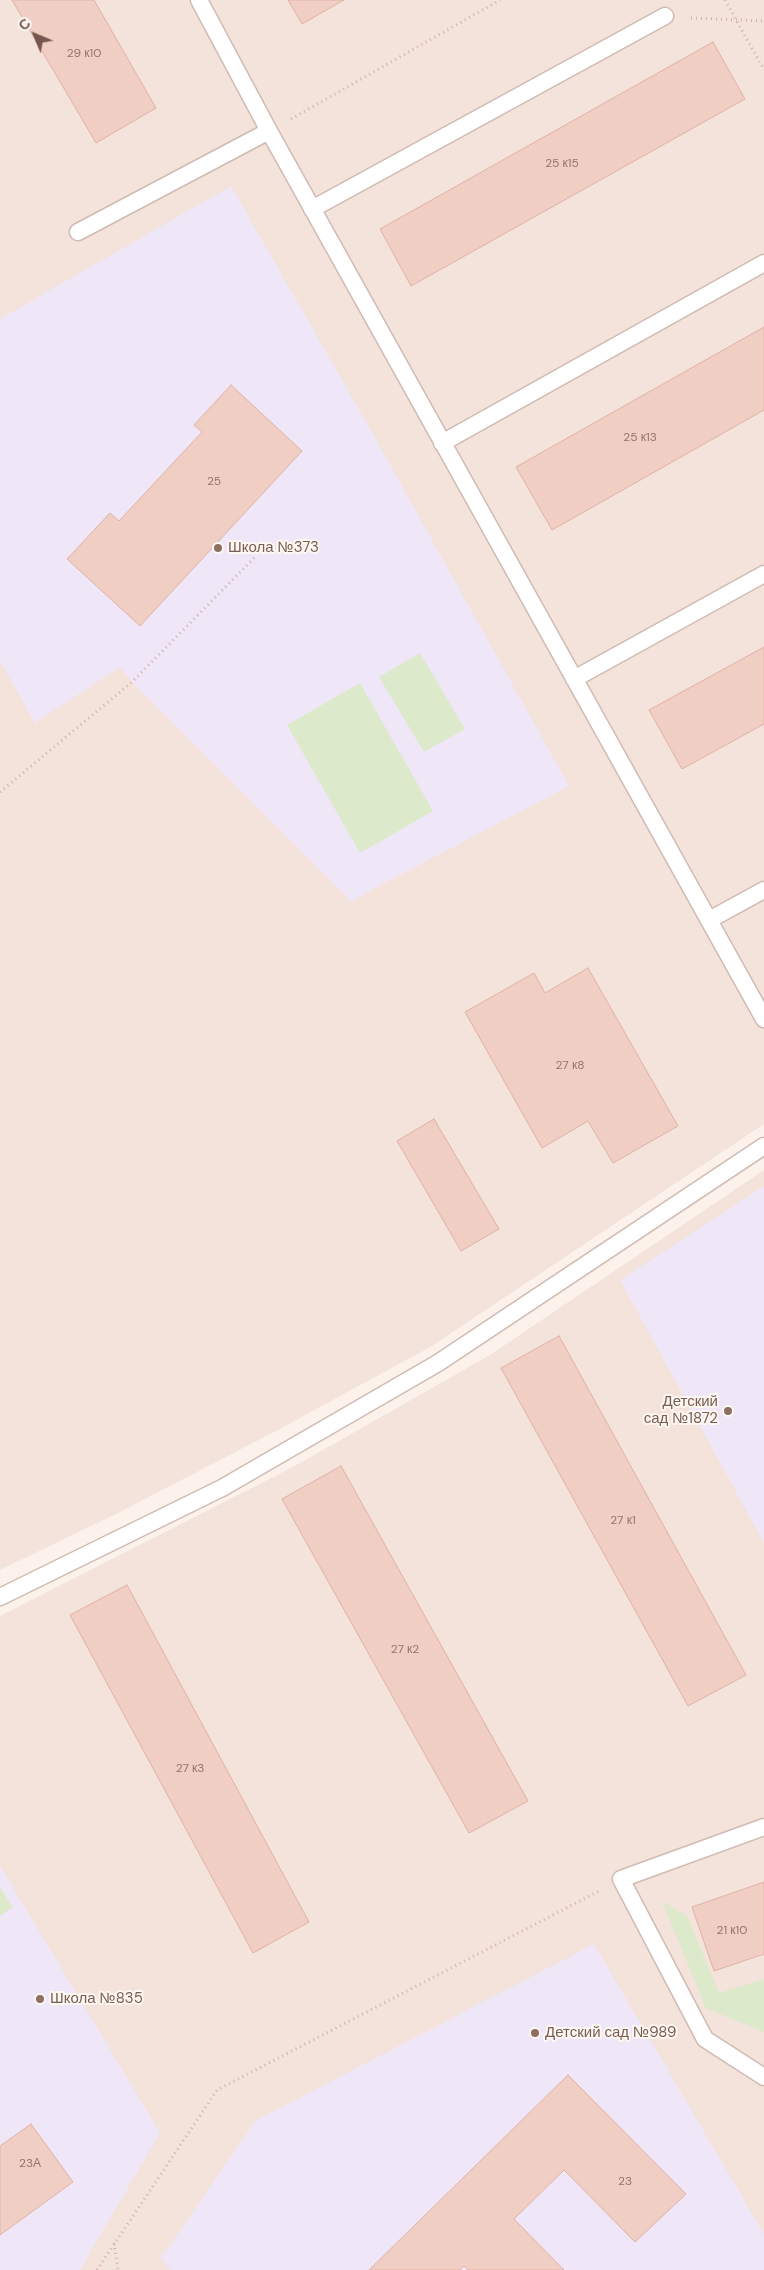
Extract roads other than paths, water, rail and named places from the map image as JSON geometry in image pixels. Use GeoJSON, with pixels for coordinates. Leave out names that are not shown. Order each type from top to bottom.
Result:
{"type":"FeatureCollection","features":[{"type":"Feature","properties":{"kind":"lane"},"geometry":{"type":"LineString","coordinates":[[199,0],[312,209],[764,1019]]}},
{"type":"Feature","properties":{"kind":"lane"},"geometry":{"type":"LineString","coordinates":[[312,209],[665,16]]}},
{"type":"Feature","properties":{"kind":"lane"},"geometry":{"type":"LineString","coordinates":[[78,232],[269,131]]}},
{"type":"Feature","properties":{"kind":"lane"},"geometry":{"type":"LineString","coordinates":[[442,443],[764,263]]}},
{"type":"Feature","properties":{"kind":"lane"},"geometry":{"type":"LineString","coordinates":[[574,679],[764,574]]}},
{"type":"Feature","properties":{"kind":"lane"},"geometry":{"type":"LineString","coordinates":[[709,920],[764,890]]}},
{"type":"Feature","properties":{"kind":"lane"},"geometry":{"type":"LineString","coordinates":[[0,1597],[222,1488],[438,1364],[764,1146]]}},
{"type":"Feature","properties":{"kind":"lane"},"geometry":{"type":"LineString","coordinates":[[764,1826],[622,1879],[705,2039],[764,2077]]}},
{"type":"Feature","properties":{"kind":"place","name":"Школа №373"},"geometry":{"type":"Point","coordinates":[218,548]}},
{"type":"Feature","properties":{"kind":"place","name":"Детский сад №1872"},"geometry":{"type":"Point","coordinates":[728,1411]}},
{"type":"Feature","properties":{"kind":"place","name":"Школа №835"},"geometry":{"type":"Point","coordinates":[40,1999]}},
{"type":"Feature","properties":{"kind":"place","name":"Детский сад №989"},"geometry":{"type":"Point","coordinates":[535,2033]}}]}
